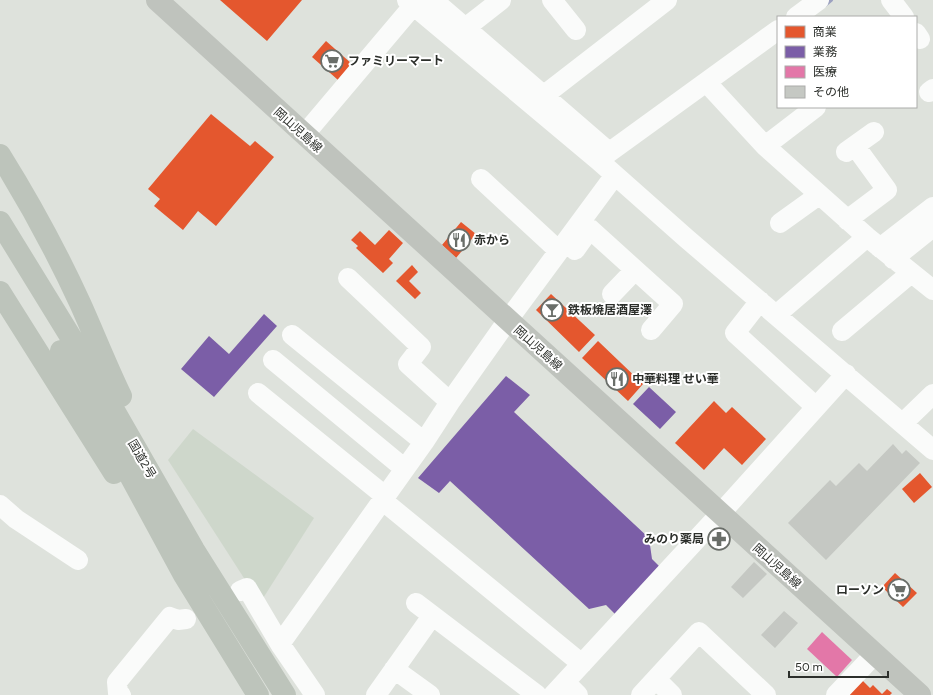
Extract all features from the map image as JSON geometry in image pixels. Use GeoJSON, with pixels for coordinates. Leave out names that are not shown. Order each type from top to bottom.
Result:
{"type":"FeatureCollection","features":[{"type":"Feature","properties":{"kind":"highway"},"geometry":{"type":"LineString","coordinates":[[0,155],[45,233],[80,304],[108,370],[156,466],[194,550]]}},
{"type":"Feature","properties":{"kind":"highway","name":"国道2号"},"geometry":{"type":"LineString","coordinates":[[0,222],[88,365],[194,550],[285,695]]}},
{"type":"Feature","properties":{"kind":"highway","name":"国道2号"},"geometry":{"type":"LineString","coordinates":[[0,250],[75,374],[184,575],[258,695]]}},
{"type":"Feature","properties":{"kind":"highway"},"geometry":{"type":"LineString","coordinates":[[0,292],[109,467],[184,575]]}},
{"type":"Feature","properties":{"kind":"main road","name":"岡山児島線"},"geometry":{"type":"LineString","coordinates":[[157,0],[920,695]]}},
{"type":"Feature","properties":{"kind":"street"},"geometry":{"type":"LineString","coordinates":[[459,33],[501,0]]}},
{"type":"Feature","properties":{"kind":"street"},"geometry":{"type":"LineString","coordinates":[[552,0],[576,30]]}},
{"type":"Feature","properties":{"kind":"street"},"geometry":{"type":"LineString","coordinates":[[537,100],[667,0]]}},
{"type":"Feature","properties":{"kind":"street"},"geometry":{"type":"LineString","coordinates":[[892,0],[903,16]]}},
{"type":"Feature","properties":{"kind":"street"},"geometry":{"type":"LineString","coordinates":[[304,135],[417,1],[459,33],[604,156],[615,175],[760,301],[780,311],[846,374],[906,420],[933,450]]}},
{"type":"Feature","properties":{"kind":"street"},"geometry":{"type":"LineString","coordinates":[[604,156],[777,31]]}},
{"type":"Feature","properties":{"kind":"street"},"geometry":{"type":"LineString","coordinates":[[706,82],[765,146],[819,195],[880,248],[924,278],[842,331]]}},
{"type":"Feature","properties":{"kind":"street"},"geometry":{"type":"LineString","coordinates":[[765,146],[815,108]]}},
{"type":"Feature","properties":{"kind":"street"},"geometry":{"type":"LineString","coordinates":[[847,220],[887,190],[851,149],[874,132]]}},
{"type":"Feature","properties":{"kind":"street"},"geometry":{"type":"LineString","coordinates":[[280,644],[385,501],[404,469],[424,442],[450,402],[512,324],[572,241],[615,175]]}},
{"type":"Feature","properties":{"kind":"street"},"geometry":{"type":"LineString","coordinates":[[481,179],[572,241]]}},
{"type":"Feature","properties":{"kind":"street"},"geometry":{"type":"LineString","coordinates":[[780,223],[819,195]]}},
{"type":"Feature","properties":{"kind":"street"},"geometry":{"type":"LineString","coordinates":[[780,311],[880,248],[933,207]]}},
{"type":"Feature","properties":{"kind":"street"},"geometry":{"type":"LineString","coordinates":[[880,248],[933,227]]}},
{"type":"Feature","properties":{"kind":"street"},"geometry":{"type":"LineString","coordinates":[[572,241],[590,229],[674,304],[651,330]]}},
{"type":"Feature","properties":{"kind":"street"},"geometry":{"type":"LineString","coordinates":[[612,294],[635,270]]}},
{"type":"Feature","properties":{"kind":"street"},"geometry":{"type":"LineString","coordinates":[[348,278],[421,347],[408,364],[450,402]]}},
{"type":"Feature","properties":{"kind":"street"},"geometry":{"type":"LineString","coordinates":[[760,301],[735,333],[816,407]]}},
{"type":"Feature","properties":{"kind":"street"},"geometry":{"type":"LineString","coordinates":[[292,335],[424,442]]}},
{"type":"Feature","properties":{"kind":"street"},"geometry":{"type":"LineString","coordinates":[[273,360],[404,469]]}},
{"type":"Feature","properties":{"kind":"street"},"geometry":{"type":"LineString","coordinates":[[565,691],[582,664],[846,374]]}},
{"type":"Feature","properties":{"kind":"street"},"geometry":{"type":"LineString","coordinates":[[258,393],[385,501],[582,664]]}},
{"type":"Feature","properties":{"kind":"street"},"geometry":{"type":"LineString","coordinates":[[906,420],[933,394]]}},
{"type":"Feature","properties":{"kind":"street"},"geometry":{"type":"LineString","coordinates":[[0,505],[16,519],[78,560]]}},
{"type":"Feature","properties":{"kind":"street"},"geometry":{"type":"LineString","coordinates":[[240,591],[247,588],[280,644],[315,695]]}},
{"type":"Feature","properties":{"kind":"street"},"geometry":{"type":"LineString","coordinates":[[416,603],[537,695]]}},
{"type":"Feature","properties":{"kind":"street"},"geometry":{"type":"LineString","coordinates":[[376,695],[432,616]]}},
{"type":"Feature","properties":{"kind":"street"},"geometry":{"type":"LineString","coordinates":[[121,695],[118,692],[117,682],[170,617],[178,620],[186,619]]}},
{"type":"Feature","properties":{"kind":"street"},"geometry":{"type":"LineString","coordinates":[[641,695],[699,632],[766,695]]}},
{"type":"Feature","properties":{"kind":"street"},"geometry":{"type":"LineString","coordinates":[[836,695],[875,654]]}},
{"type":"Feature","properties":{"kind":"street"},"geometry":{"type":"LineString","coordinates":[[394,669],[430,695]]}},
{"type":"Feature","properties":{"kind":"street"},"geometry":{"type":"LineString","coordinates":[[656,679],[672,695]]}},
{"type":"Feature","properties":{"kind":"shaded area"},"geometry":{"type":"Polygon","coordinates":[[[193,429],[314,518],[260,603],[168,460],[193,429]]]}},
{"type":"Feature","properties":{"kind":"building: 商業"},"geometry":{"type":"Polygon","coordinates":[[[220,0],[302,0],[267,41],[220,0]]]}},
{"type":"Feature","properties":{"kind":"building: 商業"},"geometry":{"type":"Polygon","coordinates":[[[326,41],[352,64],[338,80],[312,57],[326,41]]]}},
{"type":"Feature","properties":{"kind":"building: 商業"},"geometry":{"type":"Polygon","coordinates":[[[211,114],[250,146],[255,141],[274,157],[216,226],[198,211],[183,230],[154,206],[160,199],[148,189],[211,114]]]}},
{"type":"Feature","properties":{"kind":"building: 商業","name":"赤から"},"geometry":{"type":"Polygon","coordinates":[[[461,222],[476,234],[456,258],[442,245],[461,222]]]}},
{"type":"Feature","properties":{"kind":"building: 商業"},"geometry":{"type":"Polygon","coordinates":[[[389,230],[403,243],[389,259],[393,263],[383,273],[356,248],[358,246],[351,240],[360,231],[375,245],[389,230]]]}},
{"type":"Feature","properties":{"kind":"building: 商業"},"geometry":{"type":"Polygon","coordinates":[[[412,265],[418,272],[409,281],[421,293],[415,299],[396,281],[412,265]]]}},
{"type":"Feature","properties":{"kind":"building: 商業"},"geometry":{"type":"Polygon","coordinates":[[[551,294],[595,335],[579,352],[536,310],[551,294]]]}},
{"type":"Feature","properties":{"kind":"building: 商業"},"geometry":{"type":"Polygon","coordinates":[[[598,341],[643,384],[628,401],[582,358],[598,341]]]}},
{"type":"Feature","properties":{"kind":"building: 商業"},"geometry":{"type":"Polygon","coordinates":[[[714,401],[726,413],[732,407],[766,439],[742,465],[724,448],[704,470],[675,443],[714,401]]]}},
{"type":"Feature","properties":{"kind":"building: 商業"},"geometry":{"type":"Polygon","coordinates":[[[920,473],[932,487],[914,503],[902,489],[920,473]]]}},
{"type":"Feature","properties":{"kind":"building: 商業"},"geometry":{"type":"Polygon","coordinates":[[[717,529],[730,541],[722,549],[709,537],[717,529]]]}},
{"type":"Feature","properties":{"kind":"building: 商業"},"geometry":{"type":"Polygon","coordinates":[[[895,573],[917,593],[903,607],[882,587],[895,573]]]}},
{"type":"Feature","properties":{"kind":"building: 商業"},"geometry":{"type":"Polygon","coordinates":[[[860,678],[870,688],[873,685],[882,694],[887,689],[892,693],[890,695],[844,695],[860,678]]]}},
{"type":"Feature","properties":{"kind":"building: 業務"},"geometry":{"type":"Polygon","coordinates":[[[264,314],[277,326],[214,397],[181,369],[209,336],[229,354],[264,314]]]}},
{"type":"Feature","properties":{"kind":"building: 業務"},"geometry":{"type":"Polygon","coordinates":[[[506,376],[530,395],[514,412],[649,538],[652,559],[660,567],[616,615],[606,605],[589,609],[450,481],[439,493],[418,478],[506,376]]]}},
{"type":"Feature","properties":{"kind":"building: 業務"},"geometry":{"type":"Polygon","coordinates":[[[649,387],[676,412],[660,429],[633,404],[649,387]]]}},
{"type":"Feature","properties":{"kind":"building: 医療"},"geometry":{"type":"Polygon","coordinates":[[[822,632],[852,660],[837,677],[807,649],[822,632]]]}},
{"type":"Feature","properties":{"kind":"building: その他"},"geometry":{"type":"Polygon","coordinates":[[[893,444],[902,454],[906,450],[920,463],[826,560],[788,523],[830,480],[836,486],[859,463],[867,471],[893,444]]]}},
{"type":"Feature","properties":{"kind":"building: その他"},"geometry":{"type":"Polygon","coordinates":[[[754,562],[767,574],[743,598],[731,587],[754,562]]]}},
{"type":"Feature","properties":{"kind":"building: その他"},"geometry":{"type":"Polygon","coordinates":[[[784,611],[798,623],[775,648],[761,635],[784,611]]]}},
{"type":"Feature","properties":{"kind":"waterway"},"geometry":{"type":"LineString","coordinates":[[825,5],[831,0]]}},
{"type":"Feature","properties":{"kind":"place","name":"ファミリーマート"},"geometry":{"type":"Point","coordinates":[332,61]}},
{"type":"Feature","properties":{"kind":"place","name":"赤から"},"geometry":{"type":"Point","coordinates":[459,240]}},
{"type":"Feature","properties":{"kind":"place","name":"鉄板焼居酒屋澤"},"geometry":{"type":"Point","coordinates":[552,310]}},
{"type":"Feature","properties":{"kind":"place","name":"中華料理 せい華"},"geometry":{"type":"Point","coordinates":[617,379]}},
{"type":"Feature","properties":{"kind":"place","name":"みのり薬局"},"geometry":{"type":"Point","coordinates":[719,539]}},
{"type":"Feature","properties":{"kind":"place","name":"ローソン"},"geometry":{"type":"Point","coordinates":[899,590]}}]}
